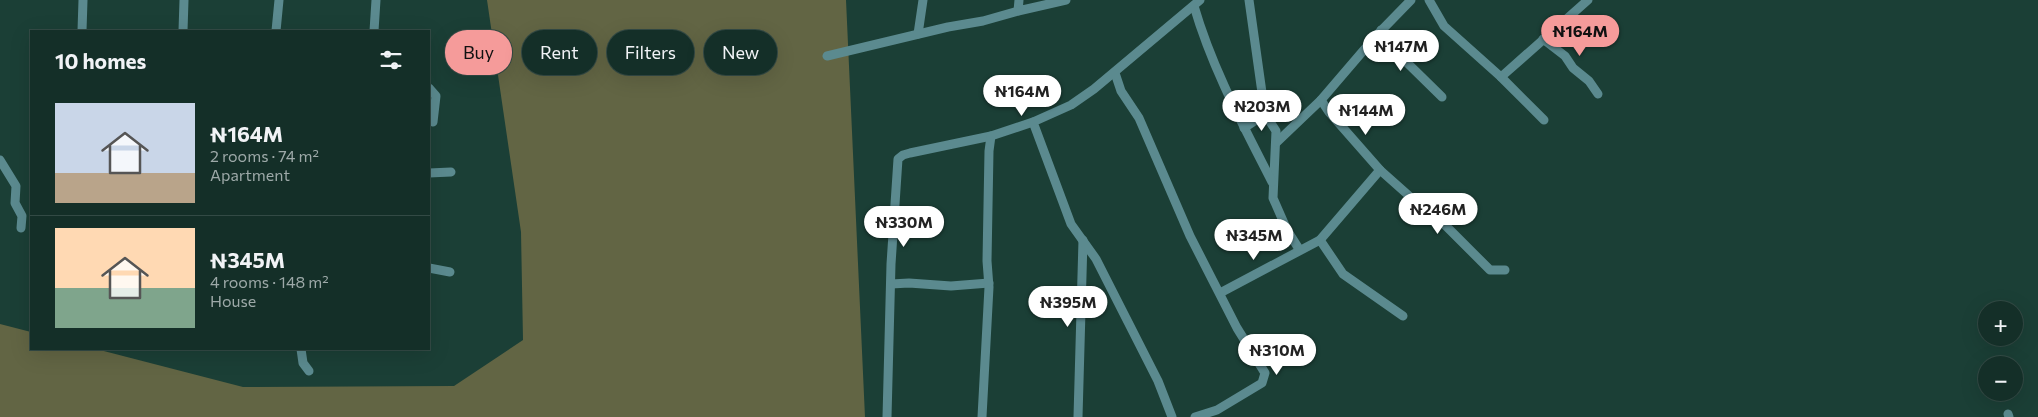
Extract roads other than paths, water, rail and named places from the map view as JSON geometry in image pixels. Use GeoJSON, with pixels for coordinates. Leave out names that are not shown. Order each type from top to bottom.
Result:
{"type":"FeatureCollection","features":[{"type":"Feature","properties":{"kind":"street"},"geometry":{"type":"LineString","coordinates":[[82,30],[84,0]]}},
{"type":"Feature","properties":{"kind":"street"},"geometry":{"type":"LineString","coordinates":[[183,30],[184,0]]}},
{"type":"Feature","properties":{"kind":"street"},"geometry":{"type":"LineString","coordinates":[[276,30],[279,0]]}},
{"type":"Feature","properties":{"kind":"street"},"geometry":{"type":"LineString","coordinates":[[374,30],[376,0]]}},
{"type":"Feature","properties":{"kind":"street"},"geometry":{"type":"LineString","coordinates":[[918,34],[923,0]]}},
{"type":"Feature","properties":{"kind":"street"},"geometry":{"type":"LineString","coordinates":[[1018,11],[1019,0]]}},
{"type":"Feature","properties":{"kind":"street"},"geometry":{"type":"LineString","coordinates":[[828,56],[1066,0]]}},
{"type":"Feature","properties":{"kind":"street"},"geometry":{"type":"LineString","coordinates":[[1249,0],[1265,114],[1276,131],[1277,142],[1272,182],[1273,198],[1287,230],[1299,249]]}},
{"type":"Feature","properties":{"kind":"street"},"geometry":{"type":"LineString","coordinates":[[1277,142],[1321,100],[1381,30],[1411,0]]}},
{"type":"Feature","properties":{"kind":"street"},"geometry":{"type":"LineString","coordinates":[[1442,0],[1431,3],[1444,26],[1502,77],[1544,120]]}},
{"type":"Feature","properties":{"kind":"street"},"geometry":{"type":"LineString","coordinates":[[1502,77],[1588,0]]}},
{"type":"Feature","properties":{"kind":"street"},"geometry":{"type":"LineString","coordinates":[[887,417],[891,284],[898,159],[903,155],[991,136],[1033,122],[1071,106],[1115,73],[1197,3]]}},
{"type":"Feature","properties":{"kind":"street"},"geometry":{"type":"LineString","coordinates":[[1197,3],[1203,38],[1244,128],[1272,182]]}},
{"type":"Feature","properties":{"kind":"street"},"geometry":{"type":"LineString","coordinates":[[1381,30],[1390,46],[1442,97]]}},
{"type":"Feature","properties":{"kind":"street"},"geometry":{"type":"LineString","coordinates":[[1543,39],[1564,56],[1573,68],[1589,81],[1598,94]]}},
{"type":"Feature","properties":{"kind":"street"},"geometry":{"type":"LineString","coordinates":[[1115,73],[1121,91],[1139,118],[1190,236],[1237,328],[1264,368],[1265,378],[1262,383],[1217,410],[1195,417]]}},
{"type":"Feature","properties":{"kind":"street"},"geometry":{"type":"LineString","coordinates":[[430,89],[436,96],[433,122]]}},
{"type":"Feature","properties":{"kind":"street"},"geometry":{"type":"LineString","coordinates":[[1321,100],[1329,112],[1380,170],[1416,202],[1433,213],[1490,270],[1505,270]]}},
{"type":"Feature","properties":{"kind":"street"},"geometry":{"type":"LineString","coordinates":[[1244,128],[1265,114]]}},
{"type":"Feature","properties":{"kind":"street"},"geometry":{"type":"LineString","coordinates":[[1033,122],[1069,218],[1100,266],[1158,381],[1172,417]]}},
{"type":"Feature","properties":{"kind":"street"},"geometry":{"type":"LineString","coordinates":[[982,417],[989,283],[987,252],[991,136]]}},
{"type":"Feature","properties":{"kind":"street"},"geometry":{"type":"LineString","coordinates":[[0,160],[16,186],[15,202],[22,216],[22,228]]}},
{"type":"Feature","properties":{"kind":"street"},"geometry":{"type":"LineString","coordinates":[[1220,293],[1299,249],[1320,240],[1380,170]]}},
{"type":"Feature","properties":{"kind":"street"},"geometry":{"type":"LineString","coordinates":[[430,174],[451,172]]}},
{"type":"Feature","properties":{"kind":"street"},"geometry":{"type":"LineString","coordinates":[[1078,417],[1083,240]]}},
{"type":"Feature","properties":{"kind":"street"},"geometry":{"type":"LineString","coordinates":[[1320,240],[1342,274],[1403,316]]}},
{"type":"Feature","properties":{"kind":"street"},"geometry":{"type":"LineString","coordinates":[[430,268],[450,272]]}},
{"type":"Feature","properties":{"kind":"street"},"geometry":{"type":"LineString","coordinates":[[891,284],[909,283],[951,286],[989,283]]}},
{"type":"Feature","properties":{"kind":"street"},"geometry":{"type":"LineString","coordinates":[[301,350],[303,363],[309,370]]}}]}
